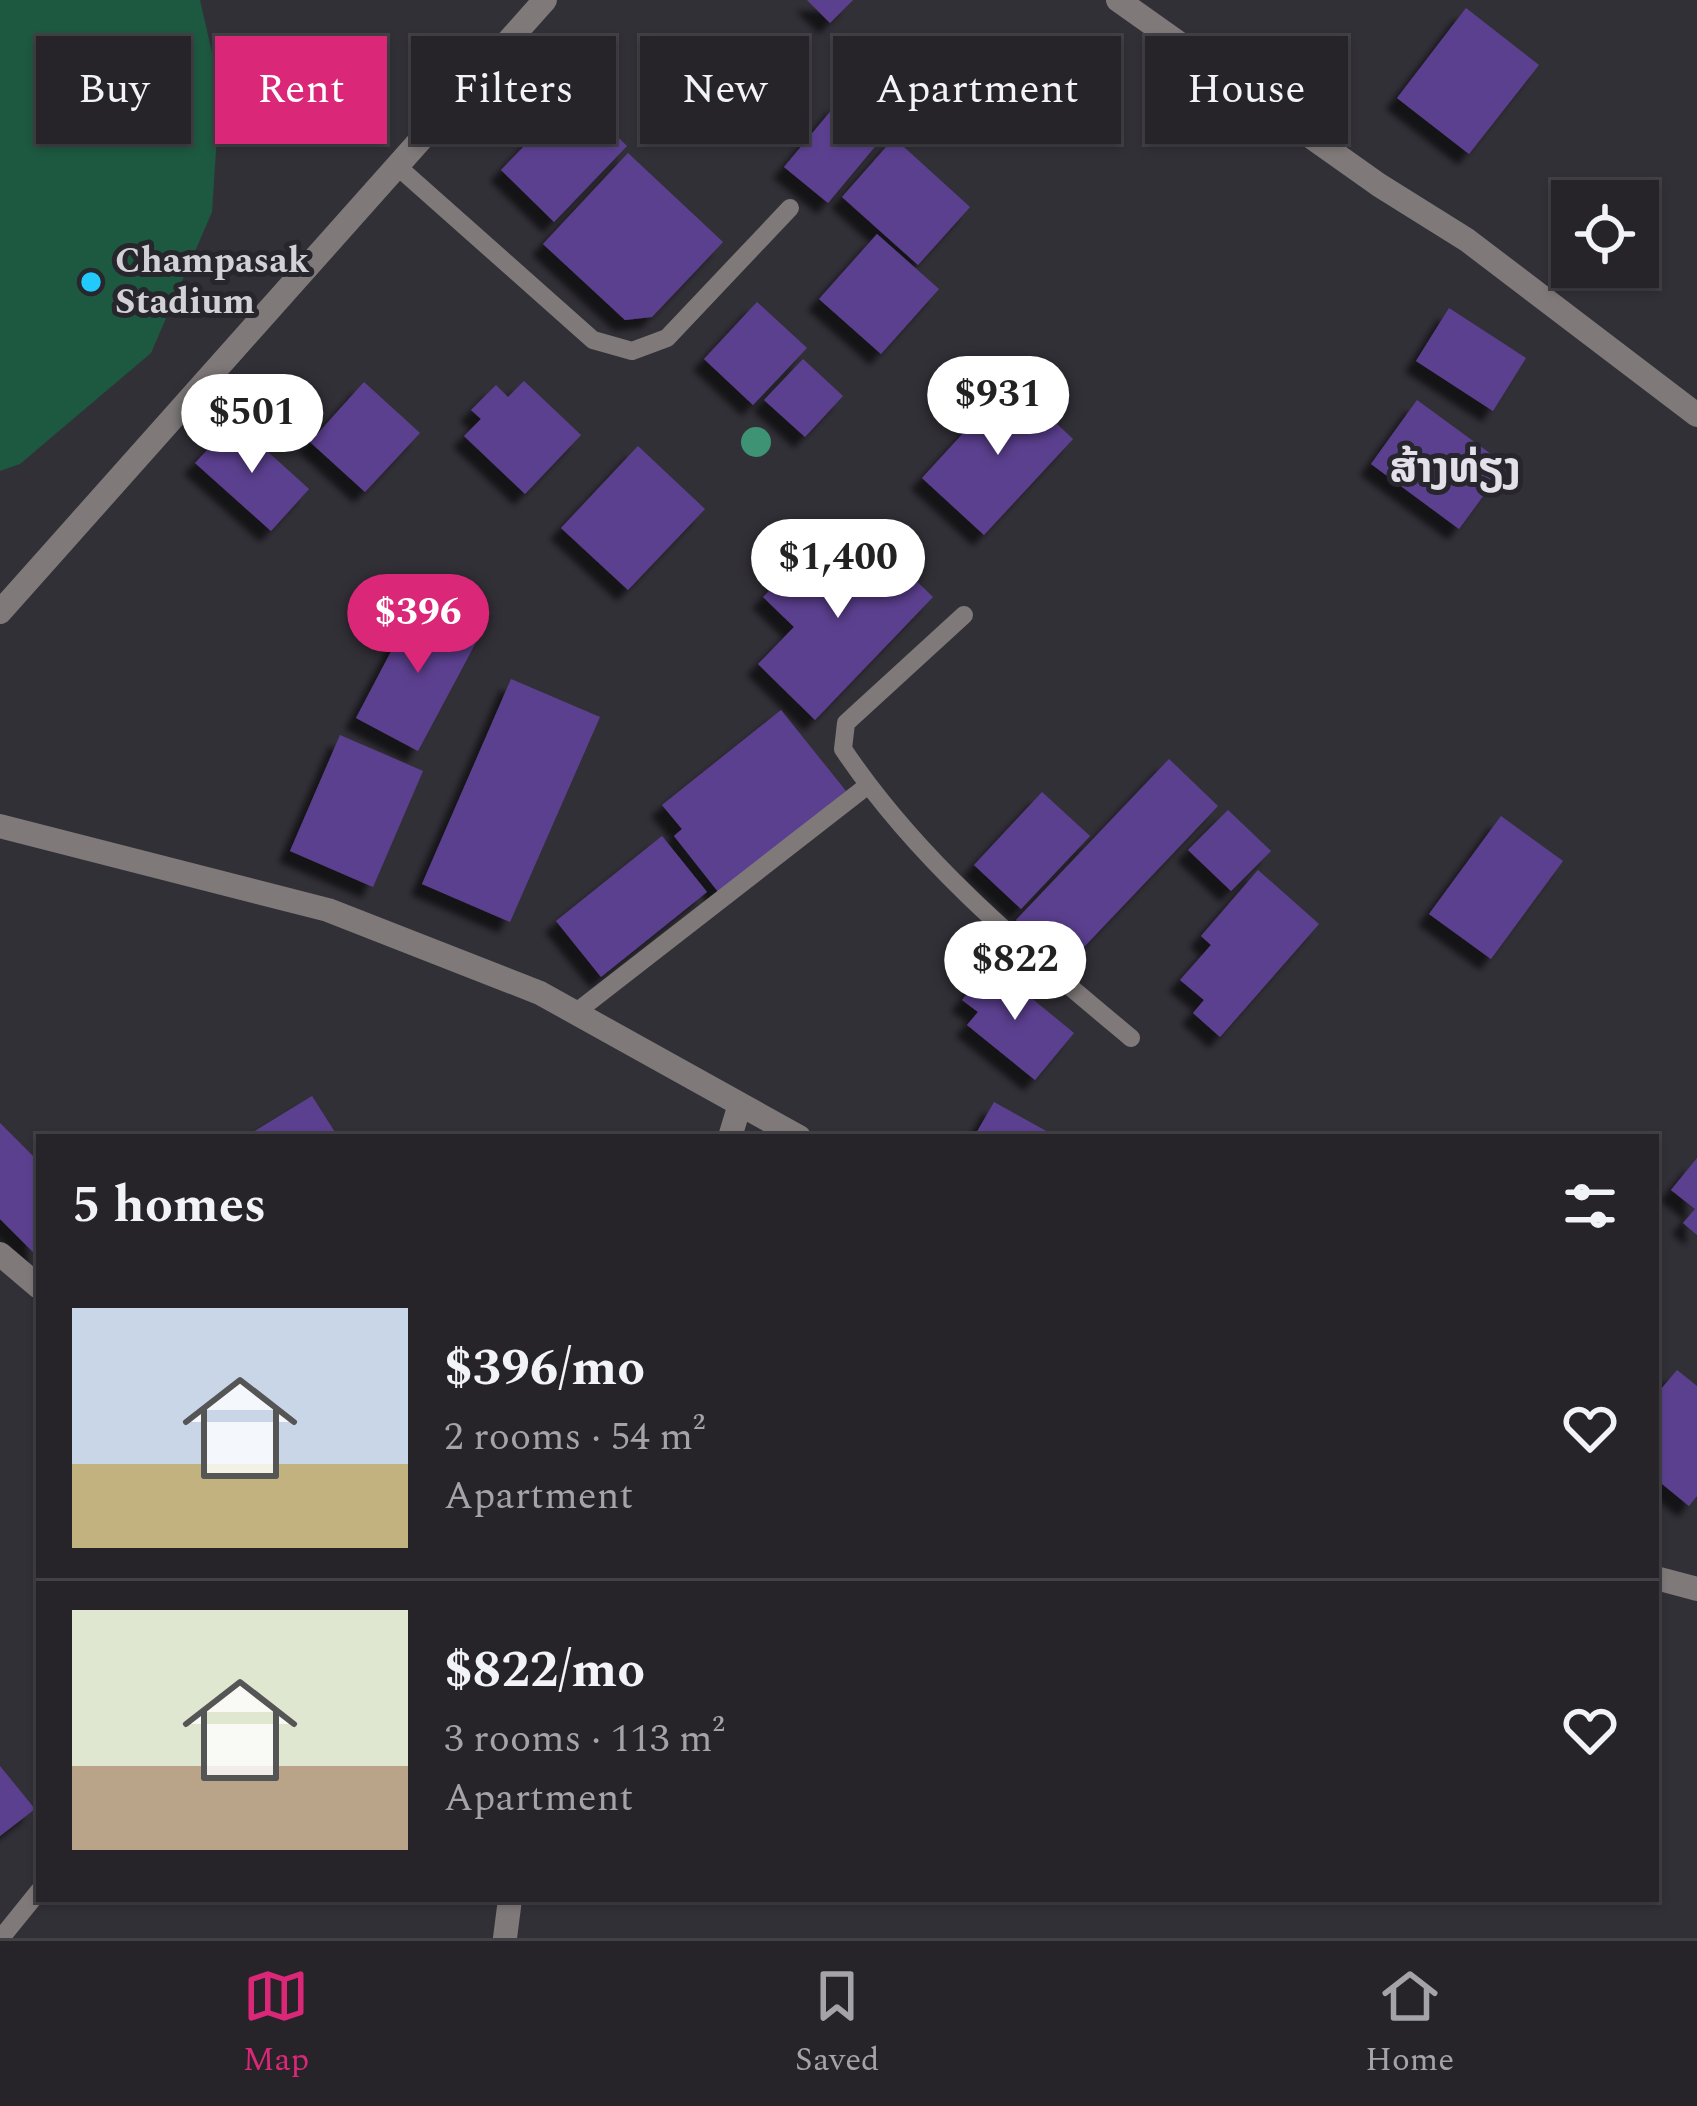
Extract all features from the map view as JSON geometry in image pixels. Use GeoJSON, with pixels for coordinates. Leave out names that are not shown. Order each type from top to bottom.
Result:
{"type":"FeatureCollection","features":[{"type":"Feature","properties":{"kind":"street"},"geometry":{"type":"LineString","coordinates":[[0,612],[544,0]]}},
{"type":"Feature","properties":{"kind":"street"},"geometry":{"type":"LineString","coordinates":[[1118,0],[1379,185],[1467,240],[1697,415]]}},
{"type":"Feature","properties":{"kind":"street"},"geometry":{"type":"LineString","coordinates":[[0,826],[328,910],[540,993],[794,1134]]}},
{"type":"Feature","properties":{"kind":"street"},"geometry":{"type":"LineString","coordinates":[[731,1134],[740,1104]]}},
{"type":"Feature","properties":{"kind":"street"},"geometry":{"type":"LineString","coordinates":[[0,1254],[36,1284]]}},
{"type":"Feature","properties":{"kind":"street"},"geometry":{"type":"LineString","coordinates":[[1659,1579],[1697,1589]]}},
{"type":"Feature","properties":{"kind":"street"},"geometry":{"type":"LineString","coordinates":[[505,1938],[510,1902]]}},
{"type":"Feature","properties":{"kind":"lane"},"geometry":{"type":"LineString","coordinates":[[397,166],[593,340],[632,351],[667,338],[790,208]]}},
{"type":"Feature","properties":{"kind":"lane"},"geometry":{"type":"LineString","coordinates":[[964,615],[847,723],[843,749],[867,786],[978,909],[1131,1038]]}},
{"type":"Feature","properties":{"kind":"lane"},"geometry":{"type":"LineString","coordinates":[[574,1012],[867,786]]}},
{"type":"Feature","properties":{"kind":"lane"},"geometry":{"type":"LineString","coordinates":[[1,1938],[36,1895]]}},
{"type":"Feature","properties":{"kind":"green space","name":"Champasak Stadium"},"geometry":{"type":"Polygon","coordinates":[[[0,0],[200,0],[215,66],[212,212],[151,353],[20,464],[0,471],[0,0]]]}},
{"type":"Feature","properties":{"kind":"building"},"geometry":{"type":"Polygon","coordinates":[[[807,0],[853,0],[830,23],[807,0]]]}},
{"type":"Feature","properties":{"kind":"building"},"geometry":{"type":"Polygon","coordinates":[[[1466,8],[1539,65],[1469,154],[1397,98],[1466,8]]]}},
{"type":"Feature","properties":{"kind":"building"},"geometry":{"type":"Polygon","coordinates":[[[833,108],[833,144],[877,144],[828,203],[784,167],[803,144],[809,144],[809,137],[833,108]]]}},
{"type":"Feature","properties":{"kind":"building"},"geometry":{"type":"Polygon","coordinates":[[[616,135],[627,146],[554,222],[501,170],[526,144],[616,144],[616,135]]]}},
{"type":"Feature","properties":{"kind":"building"},"geometry":{"type":"Polygon","coordinates":[[[889,144],[901,144],[970,207],[918,265],[842,197],[889,144]]]}},
{"type":"Feature","properties":{"kind":"building"},"geometry":{"type":"Polygon","coordinates":[[[628,153],[723,242],[652,317],[625,320],[543,244],[628,153]]]}},
{"type":"Feature","properties":{"kind":"building"},"geometry":{"type":"Polygon","coordinates":[[[877,234],[939,289],[881,354],[819,299],[877,234]]]}},
{"type":"Feature","properties":{"kind":"building"},"geometry":{"type":"Polygon","coordinates":[[[757,302],[807,348],[753,405],[704,359],[757,302]]]}},
{"type":"Feature","properties":{"kind":"building"},"geometry":{"type":"Polygon","coordinates":[[[1449,308],[1526,358],[1493,411],[1416,361],[1449,308]]]}},
{"type":"Feature","properties":{"kind":"building"},"geometry":{"type":"Polygon","coordinates":[[[803,359],[843,396],[805,437],[764,400],[803,359]]]}},
{"type":"Feature","properties":{"kind":"building"},"geometry":{"type":"Polygon","coordinates":[[[524,381],[581,435],[525,494],[464,436],[481,419],[471,410],[496,385],[508,397],[524,381]]]}},
{"type":"Feature","properties":{"kind":"building"},"geometry":{"type":"Polygon","coordinates":[[[1011,381],[1073,439],[984,535],[922,478],[1011,381]]]}},
{"type":"Feature","properties":{"kind":"building"},"geometry":{"type":"Polygon","coordinates":[[[364,382],[420,433],[365,492],[310,442],[364,382]]]}},
{"type":"Feature","properties":{"kind":"building"},"geometry":{"type":"Polygon","coordinates":[[[1417,400],[1506,465],[1459,529],[1371,464],[1417,400]]]}},
{"type":"Feature","properties":{"kind":"building"},"geometry":{"type":"Polygon","coordinates":[[[234,421],[309,489],[271,531],[195,463],[234,421]]]}},
{"type":"Feature","properties":{"kind":"building"},"geometry":{"type":"Polygon","coordinates":[[[638,446],[705,509],[628,590],[561,528],[638,446]]]}},
{"type":"Feature","properties":{"kind":"building"},"geometry":{"type":"Polygon","coordinates":[[[871,537],[933,597],[815,720],[758,664],[794,627],[763,597],[814,545],[840,570],[871,537]]]}},
{"type":"Feature","properties":{"kind":"building"},"geometry":{"type":"Polygon","coordinates":[[[417,602],[480,635],[418,751],[356,718],[417,602]]]}},
{"type":"Feature","properties":{"kind":"building"},"geometry":{"type":"Polygon","coordinates":[[[511,679],[600,717],[510,922],[422,884],[511,679]]]}},
{"type":"Feature","properties":{"kind":"building"},"geometry":{"type":"Polygon","coordinates":[[[781,710],[846,791],[719,893],[674,836],[682,829],[662,805],[781,710]]]}},
{"type":"Feature","properties":{"kind":"building"},"geometry":{"type":"Polygon","coordinates":[[[340,735],[423,771],[373,887],[290,851],[340,735]]]}},
{"type":"Feature","properties":{"kind":"building"},"geometry":{"type":"Polygon","coordinates":[[[1169,759],[1218,806],[1065,967],[1016,920],[1169,759]]]}},
{"type":"Feature","properties":{"kind":"building"},"geometry":{"type":"Polygon","coordinates":[[[1042,792],[1090,836],[1021,909],[974,865],[1042,792]]]}},
{"type":"Feature","properties":{"kind":"building"},"geometry":{"type":"Polygon","coordinates":[[[1228,810],[1271,851],[1231,891],[1188,850],[1228,810]]]}},
{"type":"Feature","properties":{"kind":"building"},"geometry":{"type":"Polygon","coordinates":[[[1501,816],[1563,861],[1491,959],[1429,914],[1501,816]]]}},
{"type":"Feature","properties":{"kind":"building"},"geometry":{"type":"Polygon","coordinates":[[[662,836],[707,892],[601,977],[556,921],[662,836]]]}},
{"type":"Feature","properties":{"kind":"building"},"geometry":{"type":"Polygon","coordinates":[[[1258,870],[1319,924],[1220,1037],[1193,1013],[1204,1000],[1180,980],[1211,945],[1201,936],[1258,870]]]}},
{"type":"Feature","properties":{"kind":"building"},"geometry":{"type":"Polygon","coordinates":[[[991,965],[1074,1033],[1035,1080],[967,1025],[978,1012],[962,1000],[991,965]]]}},
{"type":"Feature","properties":{"kind":"building"},"geometry":{"type":"Polygon","coordinates":[[[312,1096],[336,1134],[250,1134],[312,1096]]]}},
{"type":"Feature","properties":{"kind":"building"},"geometry":{"type":"Polygon","coordinates":[[[994,1102],[1052,1134],[976,1134],[994,1102]]]}},
{"type":"Feature","properties":{"kind":"building"},"geometry":{"type":"Polygon","coordinates":[[[0,1123],[36,1159],[36,1255],[0,1219],[0,1123]]]}},
{"type":"Feature","properties":{"kind":"building"},"geometry":{"type":"Polygon","coordinates":[[[1697,1158],[1697,1235],[1683,1223],[1695,1209],[1671,1190],[1697,1158]]]}},
{"type":"Feature","properties":{"kind":"building"},"geometry":{"type":"Polygon","coordinates":[[[1677,1370],[1697,1386],[1697,1496],[1689,1506],[1659,1481],[1659,1391],[1677,1370]]]}},
{"type":"Feature","properties":{"kind":"building"},"geometry":{"type":"Polygon","coordinates":[[[0,1766],[35,1809],[0,1836],[0,1766]]]}},
{"type":"Feature","properties":{"kind":"place","name":"Champasak Stadium"},"geometry":{"type":"Point","coordinates":[91,282]}},
{"type":"Feature","properties":{"kind":"district","name":"ສ້າງທ່ຽງ"},"geometry":{"type":"Point","coordinates":[1455,469]}}]}
